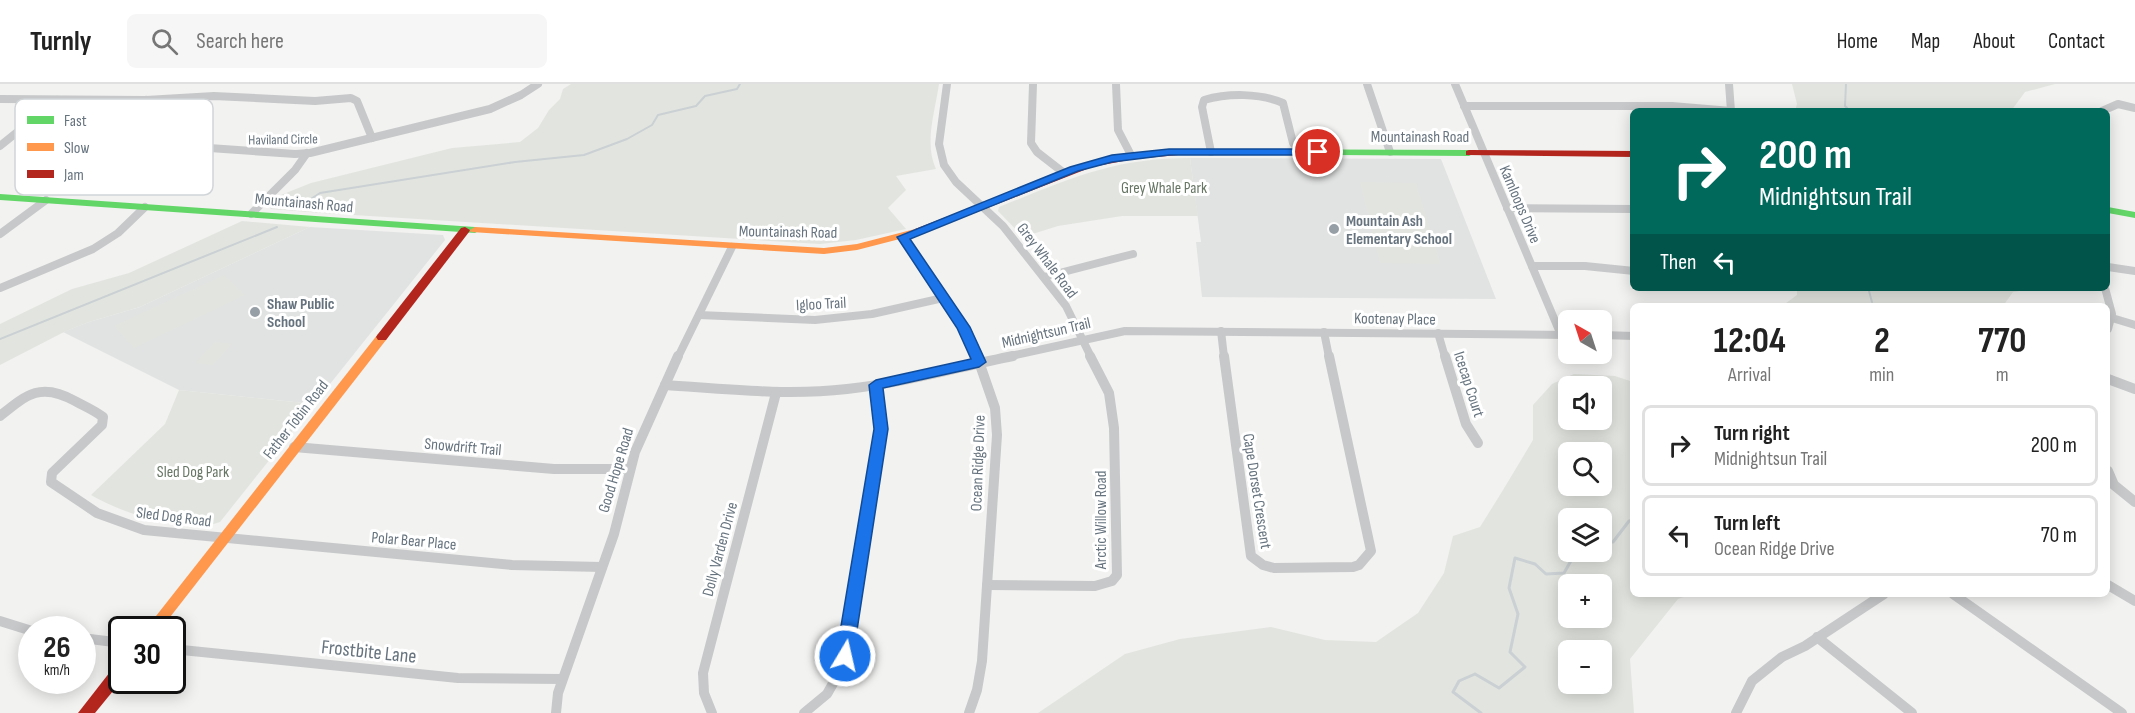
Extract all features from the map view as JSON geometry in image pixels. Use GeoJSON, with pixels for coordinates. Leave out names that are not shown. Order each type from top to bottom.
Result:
{"type":"FeatureCollection","features":[{"type":"Feature","properties":{"kind":"street","name":"Haviland Circle"},"geometry":{"type":"LineString","coordinates":[[213,149],[307,153],[492,110],[518,98],[538,84]]}},
{"type":"Feature","properties":{"kind":"street","name":"Grey Whale Road"},"geometry":{"type":"LineString","coordinates":[[947,84],[939,144],[940,155],[952,177],[1003,226],[1044,277],[1066,306],[1083,338]]}},
{"type":"Feature","properties":{"kind":"street"},"geometry":{"type":"LineString","coordinates":[[1033,84],[1030,135],[1033,147],[1064,173]]}},
{"type":"Feature","properties":{"kind":"street"},"geometry":{"type":"LineString","coordinates":[[1116,84],[1118,130],[1131,155]]}},
{"type":"Feature","properties":{"kind":"street"},"geometry":{"type":"LineString","coordinates":[[1367,84],[1390,153]]}},
{"type":"Feature","properties":{"kind":"street","name":"Kamloops Drive"},"geometry":{"type":"LineString","coordinates":[[1455,84],[1532,266],[1558,320]]}},
{"type":"Feature","properties":{"kind":"street"},"geometry":{"type":"LineString","coordinates":[[1729,84],[1731,108]]}},
{"type":"Feature","properties":{"kind":"street"},"geometry":{"type":"LineString","coordinates":[[163,99],[214,96],[315,101],[351,98],[357,101],[372,138]]}},
{"type":"Feature","properties":{"kind":"street"},"geometry":{"type":"LineString","coordinates":[[1211,152],[1202,106],[1204,100],[1220,97],[1256,97],[1275,98],[1283,103],[1293,143],[1300,152]]}},
{"type":"Feature","properties":{"kind":"street"},"geometry":{"type":"LineString","coordinates":[[0,99],[15,99]]}},
{"type":"Feature","properties":{"kind":"street"},"geometry":{"type":"LineString","coordinates":[[2109,108],[2118,104],[2135,108]]}},
{"type":"Feature","properties":{"kind":"street"},"geometry":{"type":"LineString","coordinates":[[1464,106],[1696,108]]}},
{"type":"Feature","properties":{"kind":"street"},"geometry":{"type":"LineString","coordinates":[[0,146],[15,134]]}},
{"type":"Feature","properties":{"kind":"street","name":"Mountainash Road"},"geometry":{"type":"LineString","coordinates":[[0,197],[465,230],[824,251],[863,246],[903,237],[1064,173],[1100,161],[1131,155],[1211,152],[1630,154]]}},
{"type":"Feature","properties":{"kind":"street"},"geometry":{"type":"LineString","coordinates":[[251,214],[295,170],[307,153]]}},
{"type":"Feature","properties":{"kind":"street"},"geometry":{"type":"LineString","coordinates":[[0,234],[46,200]]}},
{"type":"Feature","properties":{"kind":"street"},"geometry":{"type":"LineString","coordinates":[[0,288],[93,249],[118,233],[145,207]]}},
{"type":"Feature","properties":{"kind":"street"},"geometry":{"type":"LineString","coordinates":[[1507,208],[1630,209]]}},
{"type":"Feature","properties":{"kind":"street"},"geometry":{"type":"LineString","coordinates":[[2110,210],[2135,215]]}},
{"type":"Feature","properties":{"kind":"street","name":"Father Tobin Road"},"geometry":{"type":"LineString","coordinates":[[163,616],[465,230]]}},
{"type":"Feature","properties":{"kind":"street","name":"Ocean Ridge Drive"},"geometry":{"type":"LineString","coordinates":[[903,237],[963,327],[993,397],[997,424],[980,675],[969,713]]}},
{"type":"Feature","properties":{"kind":"street","name":"Good Hope Road"},"geometry":{"type":"LineString","coordinates":[[556,713],[562,679],[614,534],[629,469],[665,385],[732,247]]}},
{"type":"Feature","properties":{"kind":"street"},"geometry":{"type":"LineString","coordinates":[[1044,277],[1133,254]]}},
{"type":"Feature","properties":{"kind":"street"},"geometry":{"type":"LineString","coordinates":[[1532,266],[1585,266],[1630,271]]}},
{"type":"Feature","properties":{"kind":"street"},"geometry":{"type":"LineString","coordinates":[[2110,267],[2135,271]]}},
{"type":"Feature","properties":{"kind":"street"},"geometry":{"type":"LineString","coordinates":[[2106,291],[2113,310],[2110,324]]}},
{"type":"Feature","properties":{"kind":"street","name":"Igloo Trail"},"geometry":{"type":"LineString","coordinates":[[699,315],[778,320],[825,320],[888,311],[943,298]]}},
{"type":"Feature","properties":{"kind":"street"},"geometry":{"type":"LineString","coordinates":[[2112,318],[2135,325]]}},
{"type":"Feature","properties":{"kind":"street","name":"Midnightsun Trail"},"geometry":{"type":"LineString","coordinates":[[665,385],[776,393],[813,392],[876,385],[1083,338],[1125,331],[1221,331]]}},
{"type":"Feature","properties":{"kind":"street","name":"Kootenay Place"},"geometry":{"type":"LineString","coordinates":[[1221,331],[1558,335]]}},
{"type":"Feature","properties":{"kind":"street","name":"Cape Dorset Crescent"},"geometry":{"type":"LineString","coordinates":[[1221,331],[1251,556],[1263,565],[1274,568],[1347,568],[1359,565],[1371,550],[1324,332]]}},
{"type":"Feature","properties":{"kind":"street","name":"Icecap Court"},"geometry":{"type":"LineString","coordinates":[[1438,333],[1466,424],[1478,443]]}},
{"type":"Feature","properties":{"kind":"street"},"geometry":{"type":"LineString","coordinates":[[1612,335],[1630,336]]}},
{"type":"Feature","properties":{"kind":"street","name":"Arctic Willow Road"},"geometry":{"type":"LineString","coordinates":[[987,585],[1095,586],[1112,581],[1117,575],[1113,413],[1103,378],[1083,338]]}},
{"type":"Feature","properties":{"kind":"street"},"geometry":{"type":"LineString","coordinates":[[2110,380],[2135,389]]}},
{"type":"Feature","properties":{"kind":"street"},"geometry":{"type":"LineString","coordinates":[[804,713],[827,694],[843,666],[881,429],[876,385]]}},
{"type":"Feature","properties":{"kind":"street","name":"Sled Dog Road"},"geometry":{"type":"LineString","coordinates":[[0,416],[28,393],[46,389],[99,414],[103,417],[102,424],[52,473],[50,478],[53,485],[83,506],[130,526],[144,530],[223,538]]}},
{"type":"Feature","properties":{"kind":"street","name":"Dolly Varden Drive"},"geometry":{"type":"LineString","coordinates":[[712,713],[704,693],[703,673],[776,393]]}},
{"type":"Feature","properties":{"kind":"street","name":"Snowdrift Trail"},"geometry":{"type":"LineString","coordinates":[[294,447],[554,469],[629,469]]}},
{"type":"Feature","properties":{"kind":"street"},"geometry":{"type":"LineString","coordinates":[[2110,476],[2114,485],[2135,502]]}},
{"type":"Feature","properties":{"kind":"street","name":"Polar Bear Place"},"geometry":{"type":"LineString","coordinates":[[223,538],[512,565],[602,567]]}},
{"type":"Feature","properties":{"kind":"street"},"geometry":{"type":"LineString","coordinates":[[2110,586],[2135,601]]}},
{"type":"Feature","properties":{"kind":"street"},"geometry":{"type":"LineString","coordinates":[[1736,713],[1752,681],[1782,657],[1817,638],[1879,597]]}},
{"type":"Feature","properties":{"kind":"street"},"geometry":{"type":"LineString","coordinates":[[1957,597],[2122,713]]}},
{"type":"Feature","properties":{"kind":"street"},"geometry":{"type":"LineString","coordinates":[[0,621],[18,627]]}},
{"type":"Feature","properties":{"kind":"street"},"geometry":{"type":"LineString","coordinates":[[1817,638],[1912,713]]}},
{"type":"Feature","properties":{"kind":"street","name":"Frostbite Lane"},"geometry":{"type":"LineString","coordinates":[[186,650],[458,678],[562,679]]}},
{"type":"Feature","properties":{"kind":"street"},"geometry":{"type":"LineString","coordinates":[[86,713],[108,686]]}},
{"type":"Feature","properties":{"kind":"shaded area","name":"Mountain Ash Elementary School"},"geometry":{"type":"Polygon","coordinates":[[[1190,158],[1441,159],[1496,299],[1202,297],[1196,242],[1201,242],[1190,158]]]}},
{"type":"Feature","properties":{"kind":"shaded area","name":"Shaw Public School"},"geometry":{"type":"Polygon","coordinates":[[[310,227],[443,235],[445,240],[314,404],[179,390],[63,332],[140,307],[310,227]]]}},
{"type":"Feature","properties":{"kind":"green space"},"geometry":{"type":"Polygon","coordinates":[[[571,84],[939,84],[931,138],[936,169],[896,176],[906,190],[888,208],[906,229],[856,240],[820,244],[321,213],[271,209],[269,206],[281,195],[311,183],[452,148],[520,142],[538,128],[549,110],[560,99],[563,89],[571,84]]]}},
{"type":"Feature","properties":{"kind":"green space"},"geometry":{"type":"Polygon","coordinates":[[[1792,84],[2055,84],[2025,92],[2013,108],[1796,108],[1792,84]]]}},
{"type":"Feature","properties":{"kind":"green space","name":"Grey Whale Park"},"geometry":{"type":"Polygon","coordinates":[[[1190,158],[1198,216],[1122,216],[1058,226],[1023,237],[998,211],[999,207],[1092,172],[1138,162],[1190,158]]]}},
{"type":"Feature","properties":{"kind":"green space"},"geometry":{"type":"Polygon","coordinates":[[[1360,182],[1416,183],[1441,264],[1380,263],[1360,182]]]}},
{"type":"Feature","properties":{"kind":"green space"},"geometry":{"type":"Polygon","coordinates":[[[242,221],[310,227],[140,307],[64,332],[0,365],[0,324],[72,289],[129,273],[242,221]]]}},
{"type":"Feature","properties":{"kind":"green space"},"geometry":{"type":"Polygon","coordinates":[[[224,275],[245,295],[134,348],[114,326],[224,275]]]}},
{"type":"Feature","properties":{"kind":"green space"},"geometry":{"type":"Polygon","coordinates":[[[1797,291],[2019,291],[2013,292],[2005,303],[1786,303],[1797,295],[1797,291]]]}},
{"type":"Feature","properties":{"kind":"green space"},"geometry":{"type":"Polygon","coordinates":[[[215,342],[232,344],[213,365],[195,363],[215,342]]]}},
{"type":"Feature","properties":{"kind":"green space"},"geometry":{"type":"Polygon","coordinates":[[[1574,374],[1615,376],[1630,381],[1630,597],[1684,597],[1678,599],[1630,659],[1634,713],[1038,713],[1125,654],[1180,639],[1271,627],[1325,640],[1376,642],[1418,613],[1444,573],[1453,536],[1480,527],[1533,440],[1533,405],[1552,384],[1558,381],[1558,430],[1612,430],[1612,376],[1570,376],[1574,374]]]}},
{"type":"Feature","properties":{"kind":"green space","name":"Sled Dog Park"},"geometry":{"type":"Polygon","coordinates":[[[179,390],[314,404],[220,522],[190,526],[173,524],[119,509],[91,495],[165,424],[179,390]]]}},
{"type":"Feature","properties":{"kind":"waterway"},"geometry":{"type":"LineString","coordinates":[[297,208],[320,193],[515,162],[584,155],[627,139],[652,125],[658,115],[696,106],[705,96],[737,89],[740,84]]}},
{"type":"Feature","properties":{"kind":"waterway"},"geometry":{"type":"LineString","coordinates":[[1846,84],[1845,106],[1847,108]]}},
{"type":"Feature","properties":{"kind":"waterway"},"geometry":{"type":"LineString","coordinates":[[0,339],[277,227]]}},
{"type":"Feature","properties":{"kind":"waterway"},"geometry":{"type":"LineString","coordinates":[[1869,291],[1872,302]]}},
{"type":"Feature","properties":{"kind":"waterway"},"geometry":{"type":"LineString","coordinates":[[1612,542],[1630,521]]}},
{"type":"Feature","properties":{"kind":"waterway"},"geometry":{"type":"LineString","coordinates":[[1481,713],[1453,692],[1459,681],[1475,674],[1499,688],[1525,667],[1510,652],[1518,614],[1509,588],[1515,558],[1535,564],[1546,574],[1564,573],[1570,562]]}},
{"type":"Feature","properties":{"kind":"traffic: fast"},"geometry":{"type":"LineString","coordinates":[[1187,152],[1469,153]]}},
{"type":"Feature","properties":{"kind":"traffic: fast"},"geometry":{"type":"LineString","coordinates":[[0,197],[475,230]]}},
{"type":"Feature","properties":{"kind":"traffic: fast"},"geometry":{"type":"LineString","coordinates":[[2110,210],[2135,215]]}},
{"type":"Feature","properties":{"kind":"traffic: slow"},"geometry":{"type":"LineString","coordinates":[[475,230],[824,251],[857,247],[919,231]]}},
{"type":"Feature","properties":{"kind":"traffic: slow"},"geometry":{"type":"LineString","coordinates":[[163,616],[382,337]]}},
{"type":"Feature","properties":{"kind":"traffic: jam"},"geometry":{"type":"LineString","coordinates":[[919,231],[1089,165],[1134,156],[1187,152]]}},
{"type":"Feature","properties":{"kind":"traffic: jam"},"geometry":{"type":"LineString","coordinates":[[1469,153],[1630,154]]}},
{"type":"Feature","properties":{"kind":"traffic: jam"},"geometry":{"type":"LineString","coordinates":[[382,337],[465,230]]}},
{"type":"Feature","properties":{"kind":"traffic: jam"},"geometry":{"type":"LineString","coordinates":[[86,713],[108,686]]}},
{"type":"Feature","properties":{"kind":"place","name":"Mountain Ash Elementary School"},"geometry":{"type":"Point","coordinates":[1334,229]}},
{"type":"Feature","properties":{"kind":"place","name":"Shaw Public School"},"geometry":{"type":"Point","coordinates":[255,312]}},
{"type":"Feature","properties":{"kind":"route"},"geometry":{"type":"LineString","coordinates":[[845,656],[881,429],[876,385],[979,362],[963,327],[903,237],[1074,169],[1112,159],[1169,152],[1318,152]]}}]}
